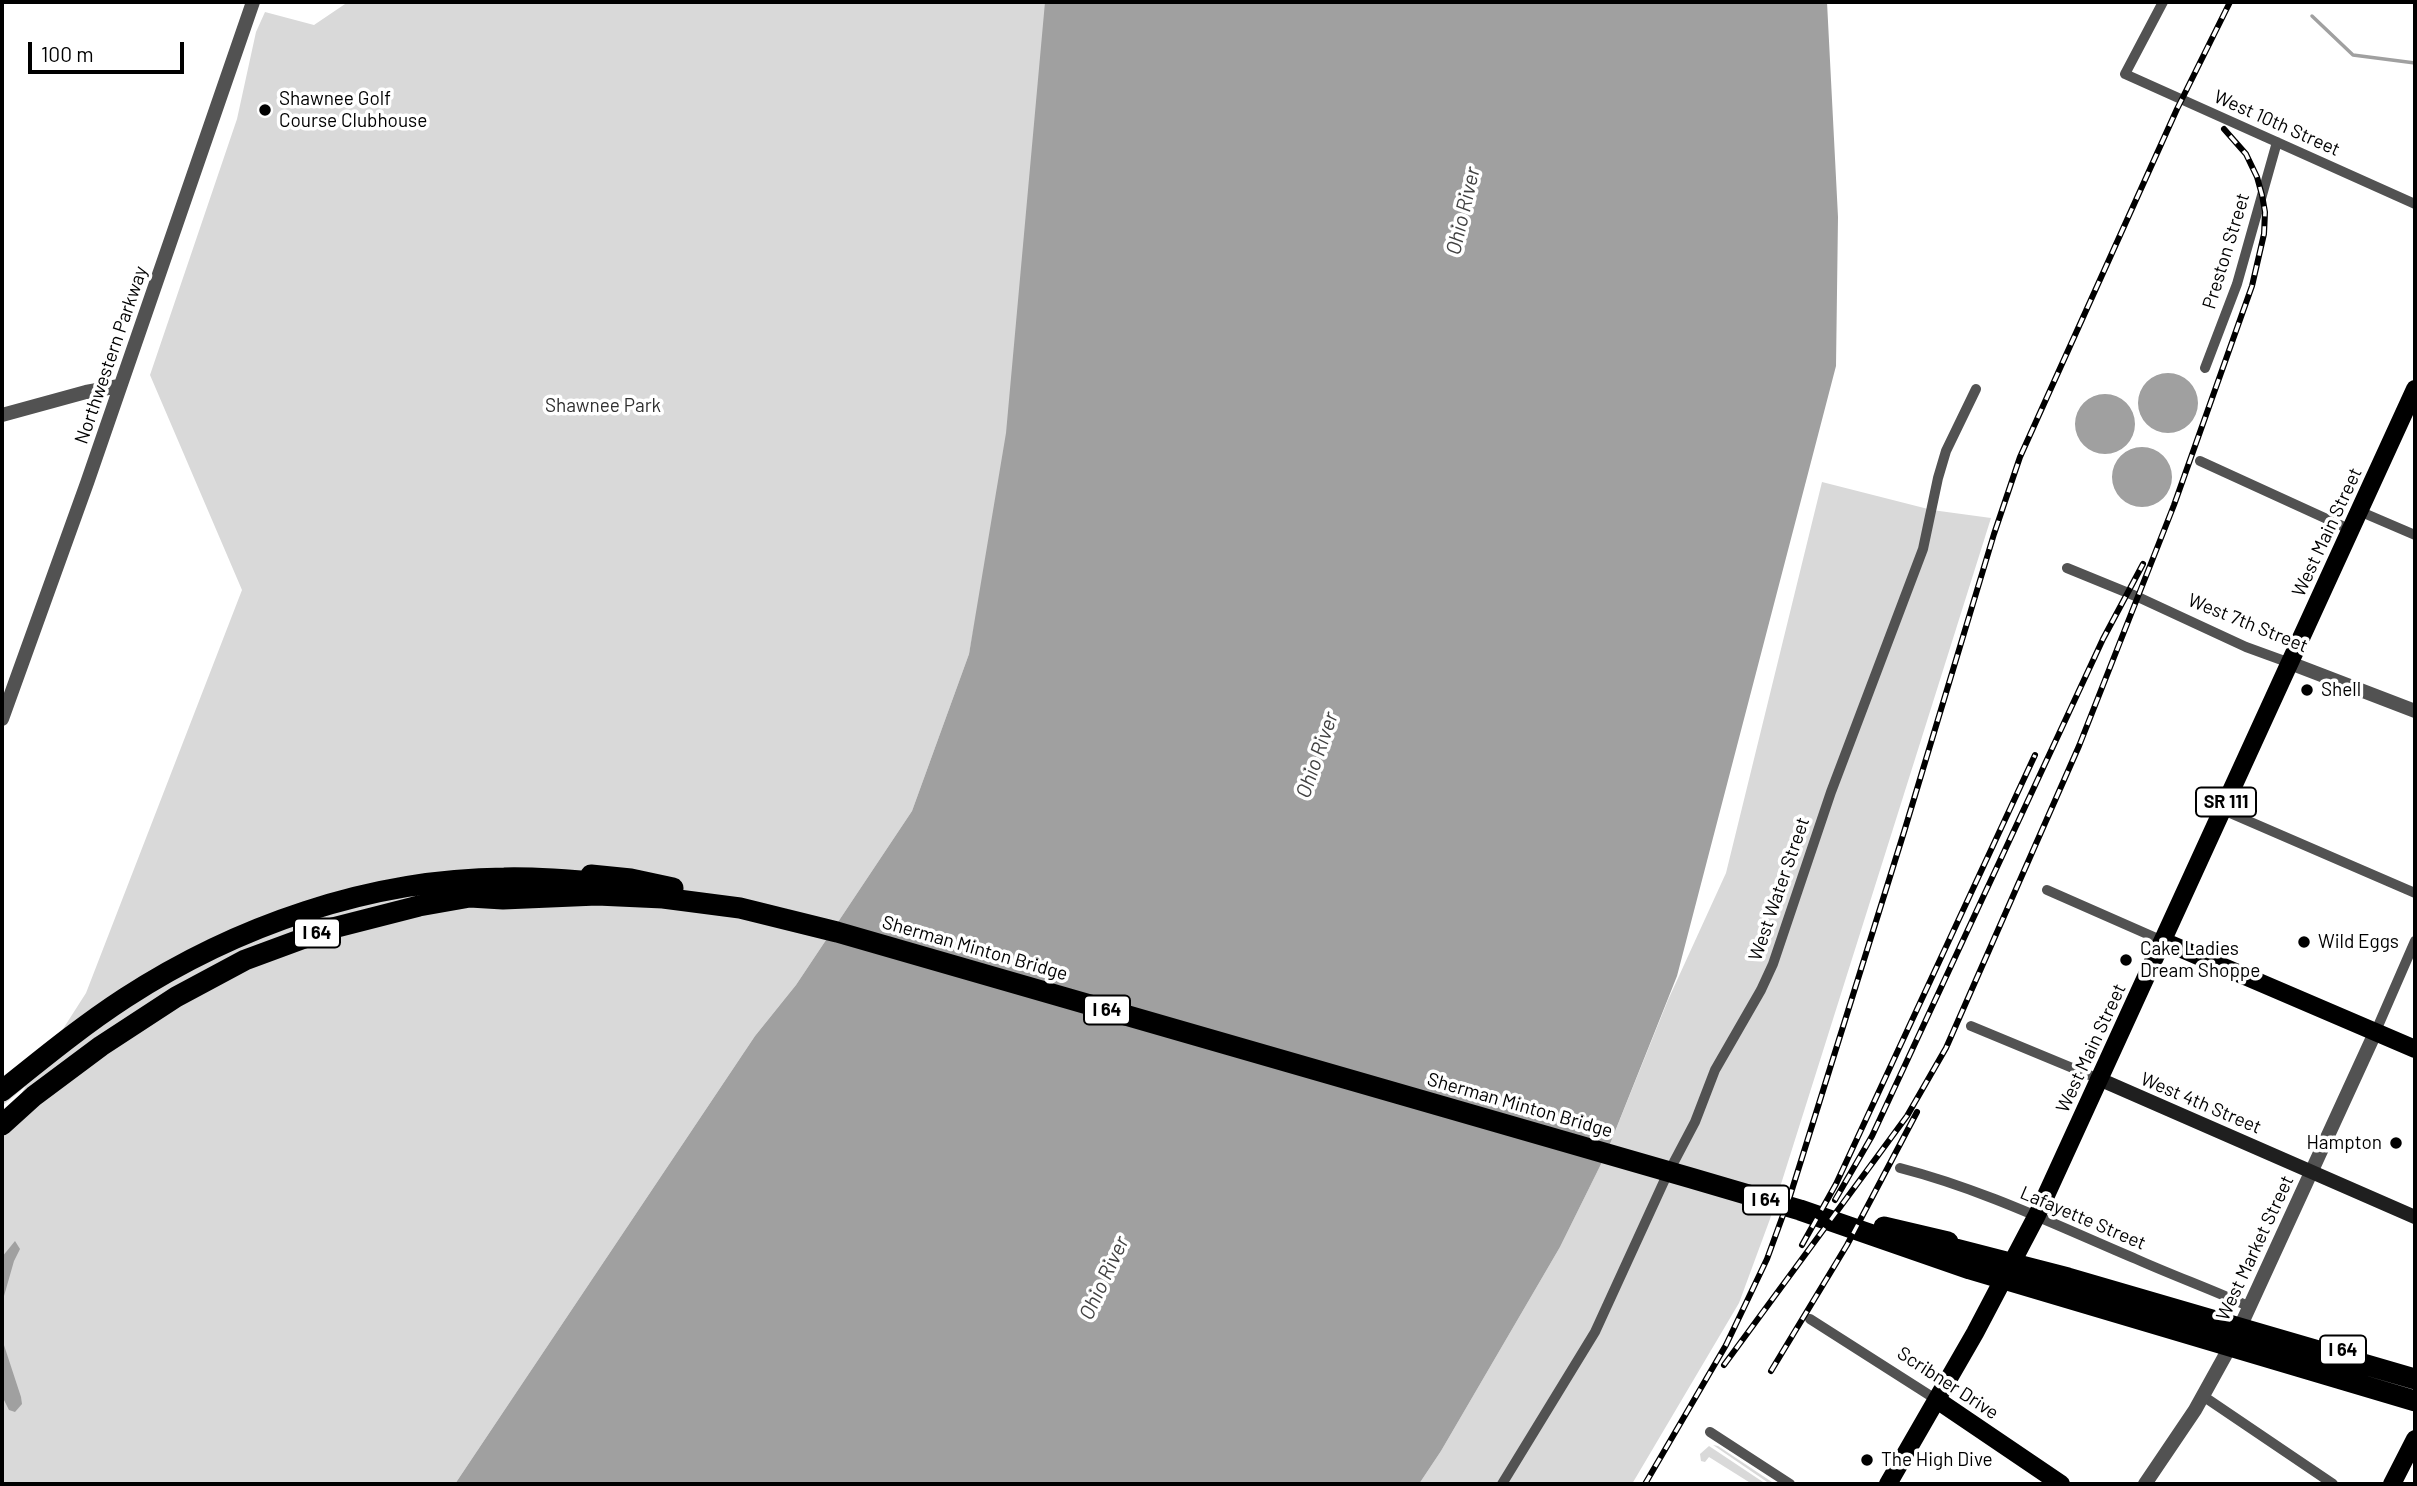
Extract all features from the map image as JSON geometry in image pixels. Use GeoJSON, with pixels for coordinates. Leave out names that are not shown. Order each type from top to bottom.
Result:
{"type":"FeatureCollection","features":[{"type":"Feature","properties":{"kind":"highway","name":"Sherman Minton Bridge"},"geometry":{"type":"LineString","coordinates":[[99,1013],[171,962],[228,934],[347,894],[466,874],[554,872],[631,879],[704,895],[831,929],[1800,1209],[1938,1239],[2066,1282]]}},
{"type":"Feature","properties":{"kind":"highway"},"geometry":{"type":"LineString","coordinates":[[2,1091],[99,1013],[176,968],[251,931],[296,915],[357,898],[417,886],[502,877],[620,884],[705,900],[1684,1179],[2066,1282]]}},
{"type":"Feature","properties":{"kind":"highway","name":"Sherman Minton Bridge"},"geometry":{"type":"LineString","coordinates":[[2,1125],[100,1046],[176,997],[245,960],[329,929],[419,906],[470,897],[503,899],[597,895],[663,898],[740,908],[837,932],[1764,1199],[1945,1261],[2066,1282]]}},
{"type":"Feature","properties":{"kind":"highway","name":"I 64"},"geometry":{"type":"LineString","coordinates":[[2,1083],[99,1013]]}},
{"type":"Feature","properties":{"kind":"highway","name":"I 64"},"geometry":{"type":"LineString","coordinates":[[2066,1282],[2179,1306],[2412,1374]]}},
{"type":"Feature","properties":{"kind":"highway","name":"I 64"},"geometry":{"type":"LineString","coordinates":[[2066,1282],[2177,1332],[2406,1399]]}},
{"type":"Feature","properties":{"kind":"main road","name":"West Main Street"},"geometry":{"type":"LineString","coordinates":[[1888,1484],[1975,1333],[2037,1215],[2415,389]]}},
{"type":"Feature","properties":{"kind":"main road"},"geometry":{"type":"LineString","coordinates":[[2163,941],[2415,1049]]}},
{"type":"Feature","properties":{"kind":"main road","name":"West 4th Street"},"geometry":{"type":"LineString","coordinates":[[2099,1080],[2415,1217]]}},
{"type":"Feature","properties":{"kind":"main road","name":"Scribner Drive"},"geometry":{"type":"LineString","coordinates":[[1937,1400],[2061,1484]]}},
{"type":"Feature","properties":{"kind":"main road"},"geometry":{"type":"LineString","coordinates":[[2392,1484],[2415,1439]]}},
{"type":"Feature","properties":{"kind":"street","name":"Northwestern Parkway"},"geometry":{"type":"LineString","coordinates":[[2,719],[87,483],[253,2]]}},
{"type":"Feature","properties":{"kind":"street","name":"West 10th Street"},"geometry":{"type":"LineString","coordinates":[[2163,2],[2125,74],[2415,204]]}},
{"type":"Feature","properties":{"kind":"street","name":"Preston Street"},"geometry":{"type":"LineString","coordinates":[[2204,368],[2237,284],[2277,142]]}},
{"type":"Feature","properties":{"kind":"street"},"geometry":{"type":"LineString","coordinates":[[2,415],[86,392],[119,386]]}},
{"type":"Feature","properties":{"kind":"street","name":"West Water Street"},"geometry":{"type":"LineString","coordinates":[[1502,1484],[1595,1332],[1666,1177],[1695,1122],[1715,1070],[1773,964],[1831,792],[1923,549],[1946,452],[1976,389]]}},
{"type":"Feature","properties":{"kind":"street"},"geometry":{"type":"LineString","coordinates":[[2200,461],[2351,530]]}},
{"type":"Feature","properties":{"kind":"street"},"geometry":{"type":"LineString","coordinates":[[2359,511],[2415,535]]}},
{"type":"Feature","properties":{"kind":"street","name":"West 7th Street"},"geometry":{"type":"LineString","coordinates":[[2067,568],[2138,597],[2246,647],[2415,710]]}},
{"type":"Feature","properties":{"kind":"street"},"geometry":{"type":"LineString","coordinates":[[2222,810],[2415,894]]}},
{"type":"Feature","properties":{"kind":"street"},"geometry":{"type":"LineString","coordinates":[[2047,890],[2163,941]]}},
{"type":"Feature","properties":{"kind":"street","name":"West Market Street"},"geometry":{"type":"LineString","coordinates":[[2144,1484],[2203,1396],[2250,1307],[2415,941]]}},
{"type":"Feature","properties":{"kind":"street","name":"West 4th Street"},"geometry":{"type":"LineString","coordinates":[[1971,1026],[2099,1080]]}},
{"type":"Feature","properties":{"kind":"street","name":"Lafayette Street"},"geometry":{"type":"LineString","coordinates":[[1900,1168],[1947,1181],[2037,1215],[2250,1307]]}},
{"type":"Feature","properties":{"kind":"street","name":"Scribner Drive"},"geometry":{"type":"LineString","coordinates":[[1810,1319],[1937,1400]]}},
{"type":"Feature","properties":{"kind":"street"},"geometry":{"type":"LineString","coordinates":[[2203,1396],[2333,1484]]}},
{"type":"Feature","properties":{"kind":"street"},"geometry":{"type":"LineString","coordinates":[[1710,1432],[1790,1484]]}},
{"type":"Feature","properties":{"kind":"green space","name":"Shawnee Park"},"geometry":{"type":"Polygon","coordinates":[[[348,2],[1073,2],[1056,190],[969,654],[912,811],[796,985],[755,1036],[455,1484],[2,1484],[2,1125],[26,1086],[2,1106],[2,1098],[31,1079],[86,993],[242,590],[150,375],[237,119],[256,32],[265,12],[314,25],[348,2]]]}},
{"type":"Feature","properties":{"kind":"green space"},"geometry":{"type":"Polygon","coordinates":[[[1822,482],[1932,510],[1991,518],[1770,1219],[1739,1303],[1632,1484],[1419,1484],[1560,1247],[1606,1154],[1668,1000],[1726,873],[1822,482]]]}},
{"type":"Feature","properties":{"kind":"green space"},"geometry":{"type":"Polygon","coordinates":[[[1713,1445],[1718,1446],[1775,1484],[1770,1484],[1713,1445]]]}},
{"type":"Feature","properties":{"kind":"green space"},"geometry":{"type":"Polygon","coordinates":[[[1709,1446],[1766,1484],[1752,1484],[1709,1457],[1705,1462],[1701,1461],[1700,1454],[1709,1446]]]}},
{"type":"Feature","properties":{"kind":"water","name":"Ohio River"},"geometry":{"type":"Polygon","coordinates":[[[1045,2],[1827,2],[1838,217],[1836,366],[1677,976],[1606,1154],[1560,1247],[1419,1484],[455,1484],[755,1036],[796,985],[912,811],[969,654],[1006,433],[1045,2]]]}},
{"type":"Feature","properties":{"kind":"water"},"geometry":{"type":"Polygon","coordinates":[[[2168,373],[2189,382],[2198,403],[2189,424],[2168,433],[2147,424],[2138,403],[2147,382],[2168,373]]]}},
{"type":"Feature","properties":{"kind":"water"},"geometry":{"type":"Polygon","coordinates":[[[2105,394],[2126,403],[2135,424],[2126,445],[2105,454],[2084,445],[2075,424],[2084,403],[2105,394]]]}},
{"type":"Feature","properties":{"kind":"water"},"geometry":{"type":"Polygon","coordinates":[[[2142,447],[2163,456],[2172,477],[2163,498],[2142,507],[2121,498],[2112,477],[2121,456],[2142,447]]]}},
{"type":"Feature","properties":{"kind":"water"},"geometry":{"type":"Polygon","coordinates":[[[15,1241],[20,1249],[2,1303],[2,1257],[15,1241]]]}},
{"type":"Feature","properties":{"kind":"water"},"geometry":{"type":"Polygon","coordinates":[[[2,1339],[21,1397],[22,1404],[15,1412],[9,1410],[2,1396],[2,1339]]]}},
{"type":"Feature","properties":{"kind":"waterway"},"geometry":{"type":"LineString","coordinates":[[2312,16],[2353,55],[2415,63]]}},
{"type":"Feature","properties":{"kind":"railway"},"geometry":{"type":"LineString","coordinates":[[1645,1484],[1726,1345],[1767,1259],[1790,1196],[2020,457],[2177,109],[2230,2]]}},
{"type":"Feature","properties":{"kind":"railway"},"geometry":{"type":"LineString","coordinates":[[1724,1365],[1907,1116],[1946,1048],[2079,746],[2174,505],[2252,286],[2264,234],[2265,212],[2262,195],[2246,154],[2224,129]]}},
{"type":"Feature","properties":{"kind":"railway"},"geometry":{"type":"LineString","coordinates":[[1835,1200],[1872,1136],[2103,639],[2143,564]]}},
{"type":"Feature","properties":{"kind":"railway"},"geometry":{"type":"LineString","coordinates":[[1802,1245],[1836,1184],[2035,755]]}},
{"type":"Feature","properties":{"kind":"railway"},"geometry":{"type":"LineString","coordinates":[[1771,1371],[1847,1245],[1917,1112]]}},
{"type":"Feature","properties":{"kind":"place","name":"Shawnee Golf Course Clubhouse"},"geometry":{"type":"Point","coordinates":[265,110]}},
{"type":"Feature","properties":{"kind":"place","name":"Shell"},"geometry":{"type":"Point","coordinates":[2307,690]}},
{"type":"Feature","properties":{"kind":"place","name":"Wild Eggs"},"geometry":{"type":"Point","coordinates":[2304,942]}},
{"type":"Feature","properties":{"kind":"place","name":"Cake Ladies Dream Shoppe"},"geometry":{"type":"Point","coordinates":[2126,960]}},
{"type":"Feature","properties":{"kind":"place","name":"Hampton"},"geometry":{"type":"Point","coordinates":[2396,1143]}},
{"type":"Feature","properties":{"kind":"place","name":"The High Dive"},"geometry":{"type":"Point","coordinates":[1867,1460]}}]}
